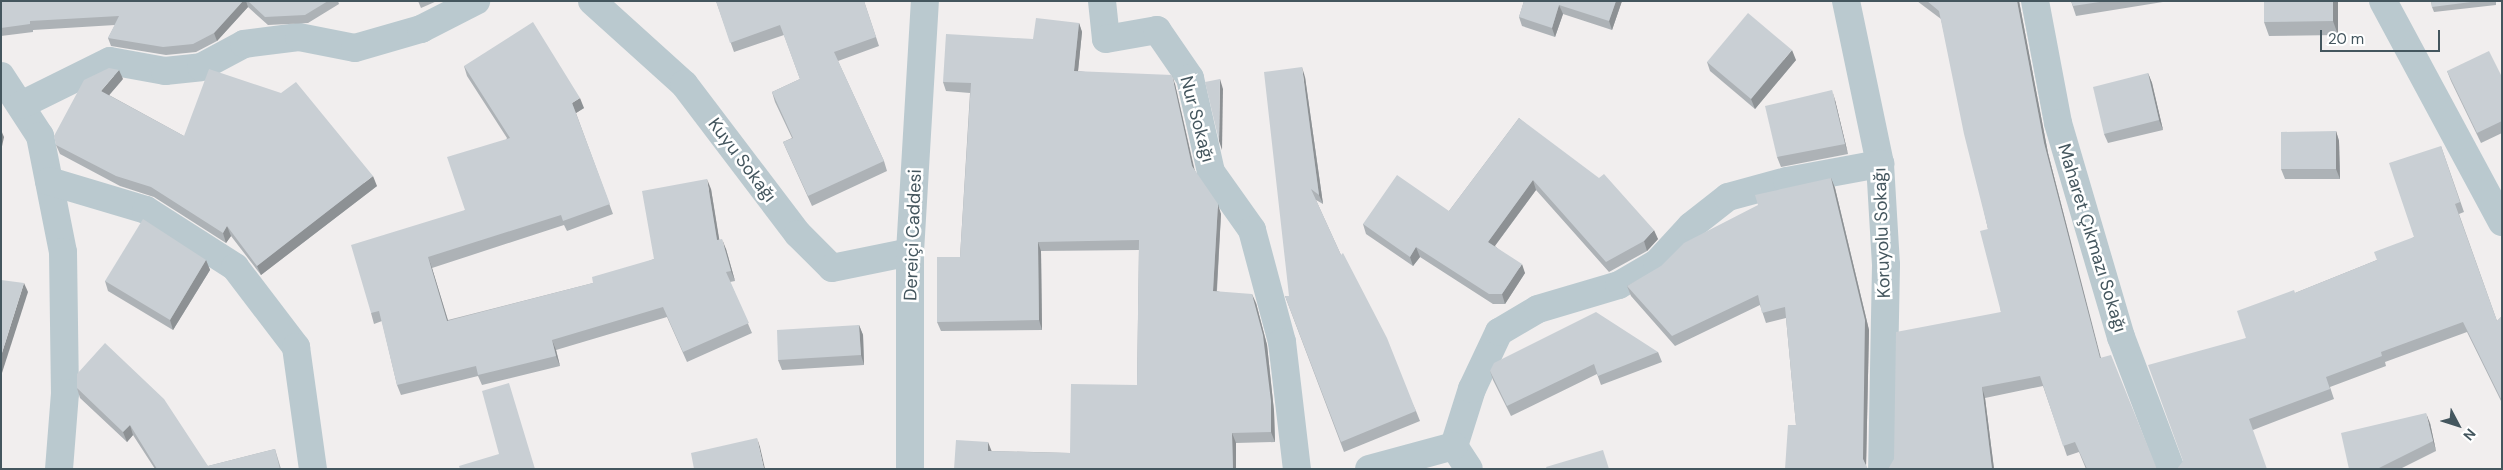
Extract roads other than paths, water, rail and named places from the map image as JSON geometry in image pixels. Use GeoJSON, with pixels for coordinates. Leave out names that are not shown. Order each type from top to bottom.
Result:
{"type":"FeatureCollection","features":[{"type":"Feature","properties":{"kind":"street"},"geometry":{"type":"LineString","coordinates":[[21,105],[110,61],[165,71],[201,67],[244,44],[299,37],[355,48],[421,29],[476,1]]}},
{"type":"Feature","properties":{"kind":"street","name":"Kuyu Sokağı"},"geometry":{"type":"LineString","coordinates":[[592,1],[684,84],[798,234],[832,268],[910,252]]}},
{"type":"Feature","properties":{"kind":"street","name":"Dereiçi Caddesi"},"geometry":{"type":"LineString","coordinates":[[910,469],[910,252],[925,1]]}},
{"type":"Feature","properties":{"kind":"street","name":"Nur Sokağı"},"geometry":{"type":"LineString","coordinates":[[1102,1],[1106,39],[1157,30],[1190,78],[1211,172],[1252,230],[1282,342],[1297,469]]}},
{"type":"Feature","properties":{"kind":"street","name":"Koruyolu Sokağı"},"geometry":{"type":"LineString","coordinates":[[1846,1],[1880,164],[1886,265],[1882,469]]}},
{"type":"Feature","properties":{"kind":"street","name":"Maharet Çıkmazı Sokağı"},"geometry":{"type":"LineString","coordinates":[[2036,1],[2058,123],[2121,337],[2171,469]]}},
{"type":"Feature","properties":{"kind":"street"},"geometry":{"type":"LineString","coordinates":[[2383,1],[2502,222]]}},
{"type":"Feature","properties":{"kind":"street"},"geometry":{"type":"LineString","coordinates":[[1,76],[40,136],[63,252],[65,393],[59,469]]}},
{"type":"Feature","properties":{"kind":"street"},"geometry":{"type":"LineString","coordinates":[[1454,446],[1472,388],[1499,332],[1538,309],[1619,285],[1656,263],[1691,226],[1728,197],[1787,181],[1880,164]]}},
{"type":"Feature","properties":{"kind":"street"},"geometry":{"type":"LineString","coordinates":[[49,181],[146,210],[235,267],[296,347],[313,469]]}},
{"type":"Feature","properties":{"kind":"street"},"geometry":{"type":"LineString","coordinates":[[1369,469],[1454,446]]}},
{"type":"Feature","properties":{"kind":"street"},"geometry":{"type":"LineString","coordinates":[[1454,446],[1470,469]]}}]}
